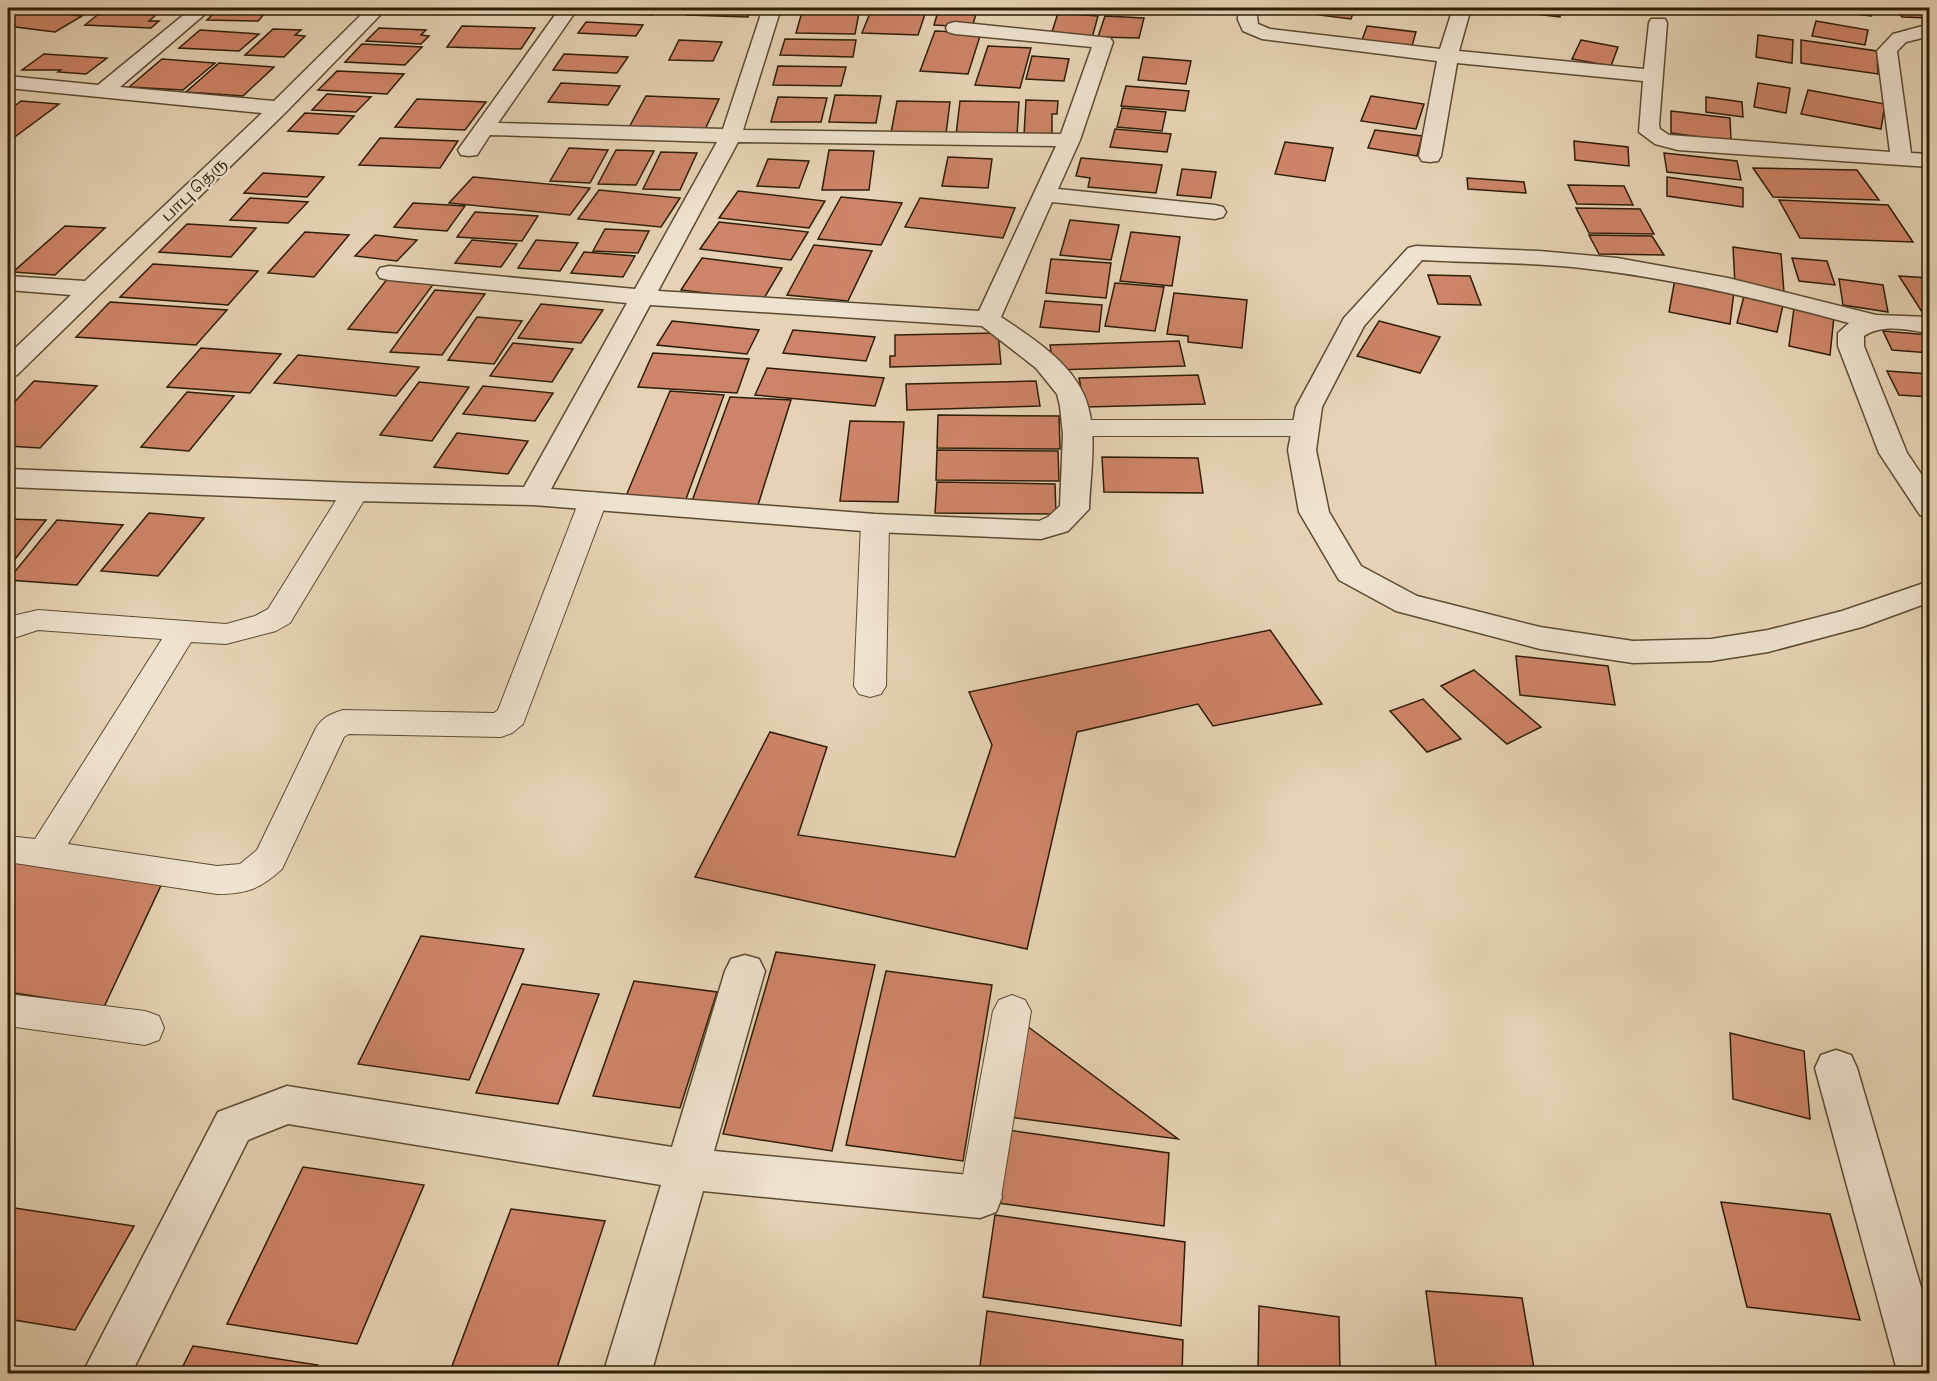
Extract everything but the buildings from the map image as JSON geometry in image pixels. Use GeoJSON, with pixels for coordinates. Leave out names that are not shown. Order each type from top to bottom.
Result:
{"type":"FeatureCollection","features":[{"type":"Feature","properties":{"kind":"street"},"geometry":{"type":"LineString","coordinates":[[102,92],[203,8]]}},
{"type":"Feature","properties":{"kind":"street","name":"பாபு தெரு"},"geometry":{"type":"LineString","coordinates":[[8,369],[279,108],[378,8]]}},
{"type":"Feature","properties":{"kind":"street"},"geometry":{"type":"LineString","coordinates":[[470,150],[569,8]]}},
{"type":"Feature","properties":{"kind":"street"},"geometry":{"type":"LineString","coordinates":[[533,496],[731,136],[772,8]]}},
{"type":"Feature","properties":{"kind":"street"},"geometry":{"type":"LineString","coordinates":[[1247,8],[1246,22],[1250,28],[1269,35],[1448,56],[1654,76]]}},
{"type":"Feature","properties":{"kind":"street"},"geometry":{"type":"LineString","coordinates":[[1430,156],[1448,56],[1462,8]]}},
{"type":"Feature","properties":{"kind":"street"},"geometry":{"type":"LineString","coordinates":[[1659,23],[1649,125],[1650,132],[1662,140],[1678,144],[1929,161]]}},
{"type":"Feature","properties":{"kind":"street"},"geometry":{"type":"LineString","coordinates":[[956,28],[1103,42],[1069,140],[988,319]]}},
{"type":"Feature","properties":{"kind":"street"},"geometry":{"type":"LineString","coordinates":[[1900,159],[1898,122],[1887,51],[1891,42],[1906,35],[1929,30]]}},
{"type":"Feature","properties":{"kind":"street"},"geometry":{"type":"LineString","coordinates":[[8,82],[279,108]]}},
{"type":"Feature","properties":{"kind":"street"},"geometry":{"type":"LineString","coordinates":[[484,129],[731,136],[1069,140]]}},
{"type":"Feature","properties":{"kind":"street"},"geometry":{"type":"LineString","coordinates":[[1045,194],[1215,212]]}},
{"type":"Feature","properties":{"kind":"street"},"geometry":{"type":"LineString","coordinates":[[1929,325],[1874,322],[1795,300],[1638,268],[1578,260],[1416,253],[1353,323],[1309,407],[1302,450],[1314,512],[1350,573],[1407,604],[1540,638],[1632,652],[1711,650],[1768,641],[1851,619],[1929,591]]}},
{"type":"Feature","properties":{"kind":"street"},"geometry":{"type":"LineString","coordinates":[[8,478],[355,492],[533,496],[1025,531],[1041,530],[1058,524],[1074,509],[1077,428],[1070,394],[1031,350],[988,319],[642,297],[389,273]]}},
{"type":"Feature","properties":{"kind":"street"},"geometry":{"type":"LineString","coordinates":[[8,283],[91,289]]}},
{"type":"Feature","properties":{"kind":"street"},"geometry":{"type":"LineString","coordinates":[[1874,322],[1859,325],[1851,333],[1851,346],[1893,453],[1929,509]]}},
{"type":"Feature","properties":{"kind":"street"},"geometry":{"type":"LineString","coordinates":[[627,1374],[746,971]]}},
{"type":"Feature","properties":{"kind":"street"},"geometry":{"type":"LineString","coordinates":[[1836,1068],[1922,1374]]}},
{"type":"Feature","properties":{"kind":"street"},"geometry":{"type":"LineString","coordinates":[[106,1374],[234,1126],[287,1105],[687,1169],[980,1197]]}},
{"type":"Feature","properties":{"kind":"lane"},"geometry":{"type":"LineString","coordinates":[[1077,428],[1306,428]]}},
{"type":"Feature","properties":{"kind":"lane"},"geometry":{"type":"LineString","coordinates":[[8,630],[12,626],[38,620],[226,634],[246,631],[265,624],[279,616],[355,492]]}},
{"type":"Feature","properties":{"kind":"lane"},"geometry":{"type":"LineString","coordinates":[[8,849],[217,880],[234,880],[252,875],[270,859],[332,730],[343,722],[501,725],[512,716],[593,501]]}},
{"type":"Feature","properties":{"kind":"lane"},"geometry":{"type":"LineString","coordinates":[[870,686],[875,522]]}},
{"type":"Feature","properties":{"kind":"lane"},"geometry":{"type":"LineString","coordinates":[[45,854],[182,632]]}},
{"type":"Feature","properties":{"kind":"lane"},"geometry":{"type":"LineString","coordinates":[[8,1010],[145,1028]]}},
{"type":"Feature","properties":{"kind":"lane"},"geometry":{"type":"LineString","coordinates":[[980,1197],[1012,1011]]}}]}
